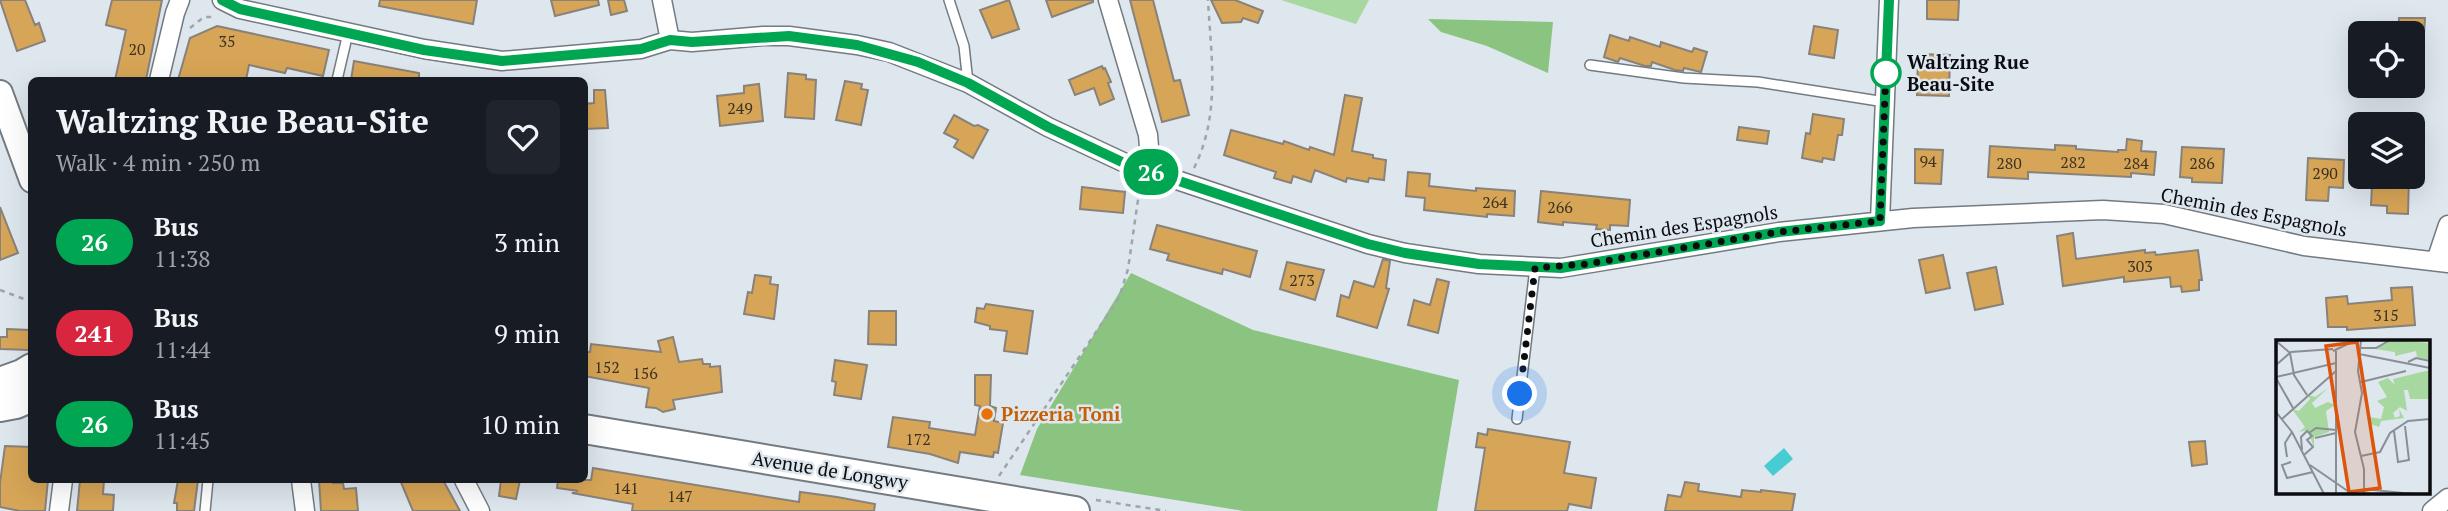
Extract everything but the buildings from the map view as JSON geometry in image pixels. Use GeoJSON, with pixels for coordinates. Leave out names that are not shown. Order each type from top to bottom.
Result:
{"type":"FeatureCollection","features":[{"type":"Feature","properties":{"kind":"main road"},"geometry":{"type":"LineString","coordinates":[[0,93],[28,169]]}},
{"type":"Feature","properties":{"kind":"main road"},"geometry":{"type":"LineString","coordinates":[[0,382],[28,370]]}},
{"type":"Feature","properties":{"kind":"main road"},"geometry":{"type":"LineString","coordinates":[[0,407],[28,399]]}},
{"type":"Feature","properties":{"kind":"main road","name":"Avenue de Longwy"},"geometry":{"type":"LineString","coordinates":[[588,430],[1074,511]]}},
{"type":"Feature","properties":{"kind":"street"},"geometry":{"type":"LineString","coordinates":[[160,77],[180,0]]}},
{"type":"Feature","properties":{"kind":"street","name":"Chemin des Espagnols"},"geometry":{"type":"LineString","coordinates":[[222,0],[240,9],[424,50],[502,61],[641,49],[670,40],[692,42],[776,36],[834,40],[889,52],[968,83],[1087,146],[1145,170],[1368,244],[1405,253],[1479,264],[1535,268],[1586,264],[1779,232],[1880,221],[2130,211],[2190,218],[2304,246],[2442,262]]}},
{"type":"Feature","properties":{"kind":"street"},"geometry":{"type":"LineString","coordinates":[[662,0],[670,40]]}},
{"type":"Feature","properties":{"kind":"street"},"geometry":{"type":"LineString","coordinates":[[1108,0],[1148,135],[1145,170]]}},
{"type":"Feature","properties":{"kind":"street"},"geometry":{"type":"LineString","coordinates":[[1880,221],[1889,0]]}},
{"type":"Feature","properties":{"kind":"street"},"geometry":{"type":"LineString","coordinates":[[2442,262],[2448,225]]}},
{"type":"Feature","properties":{"kind":"street"},"geometry":{"type":"LineString","coordinates":[[59,511],[63,483]]}},
{"type":"Feature","properties":{"kind":"street"},"geometry":{"type":"LineString","coordinates":[[301,483],[305,511]]}},
{"type":"Feature","properties":{"kind":"street"},"geometry":{"type":"LineString","coordinates":[[466,483],[480,511]]}},
{"type":"Feature","properties":{"kind":"street"},"geometry":{"type":"LineString","coordinates":[[2432,511],[2448,498]]}},
{"type":"Feature","properties":{"kind":"lane"},"geometry":{"type":"LineString","coordinates":[[949,0],[964,46],[968,83]]}},
{"type":"Feature","properties":{"kind":"lane"},"geometry":{"type":"LineString","coordinates":[[338,77],[348,33]]}},
{"type":"Feature","properties":{"kind":"lane"},"geometry":{"type":"LineString","coordinates":[[1590,65],[1684,78],[1758,82],[1885,102]]}},
{"type":"Feature","properties":{"kind":"lane"},"geometry":{"type":"LineString","coordinates":[[1517,419],[1535,268]]}},
{"type":"Feature","properties":{"kind":"lane"},"geometry":{"type":"LineString","coordinates":[[205,511],[208,483]]}},
{"type":"Feature","properties":{"kind":"path"},"geometry":{"type":"LineString","coordinates":[[1186,183],[1207,139],[1211,116],[1213,90],[1208,0]]}},
{"type":"Feature","properties":{"kind":"path"},"geometry":{"type":"LineString","coordinates":[[186,36],[195,22],[204,16],[223,18]]}},
{"type":"Feature","properties":{"kind":"path"},"geometry":{"type":"LineString","coordinates":[[994,496],[998,477],[1119,298],[1128,270],[1140,182],[1145,170]]}},
{"type":"Feature","properties":{"kind":"path"},"geometry":{"type":"LineString","coordinates":[[0,290],[28,300]]}},
{"type":"Feature","properties":{"kind":"green space"},"geometry":{"type":"Polygon","coordinates":[[[1281,0],[1369,0],[1356,24],[1281,0]]]}},
{"type":"Feature","properties":{"kind":"green space"},"geometry":{"type":"Polygon","coordinates":[[[1428,19],[1553,22],[1548,73],[1487,46],[1441,32],[1428,19]]]}},
{"type":"Feature","properties":{"kind":"green space"},"geometry":{"type":"Polygon","coordinates":[[[1131,273],[1253,330],[1459,380],[1437,511],[1244,511],[1020,475],[1037,429],[1131,273]]]}},
{"type":"Feature","properties":{"kind":"water"},"geometry":{"type":"Polygon","coordinates":[[[1784,448],[1793,459],[1773,476],[1764,466],[1784,448]]]}},
{"type":"Feature","properties":{"kind":"bus line","name":"26"},"geometry":{"type":"LineString","coordinates":[[222,0],[240,9],[424,50],[485,60],[540,59],[641,49],[670,40],[692,42],[763,36],[834,40],[889,52],[918,62],[968,83],[1048,127],[1122,162],[1327,232],[1405,253],[1504,267],[1535,268],[1561,268],[1690,245],[1880,221],[1889,0]]}},
{"type":"Feature","properties":{"kind":"place","name":"Waltzing Rue Beau-Site"},"geometry":{"type":"Point","coordinates":[1886,73]}},
{"type":"Feature","properties":{"kind":"place","name":"Pizzeria Toni"},"geometry":{"type":"Point","coordinates":[987,414]}},
{"type":"Feature","properties":{"kind":"route"},"geometry":{"type":"LineString","coordinates":[[1520,394],[1535,268],[1561,268],[1690,245],[1880,221],[1886,70],[1886,73]]}}]}
